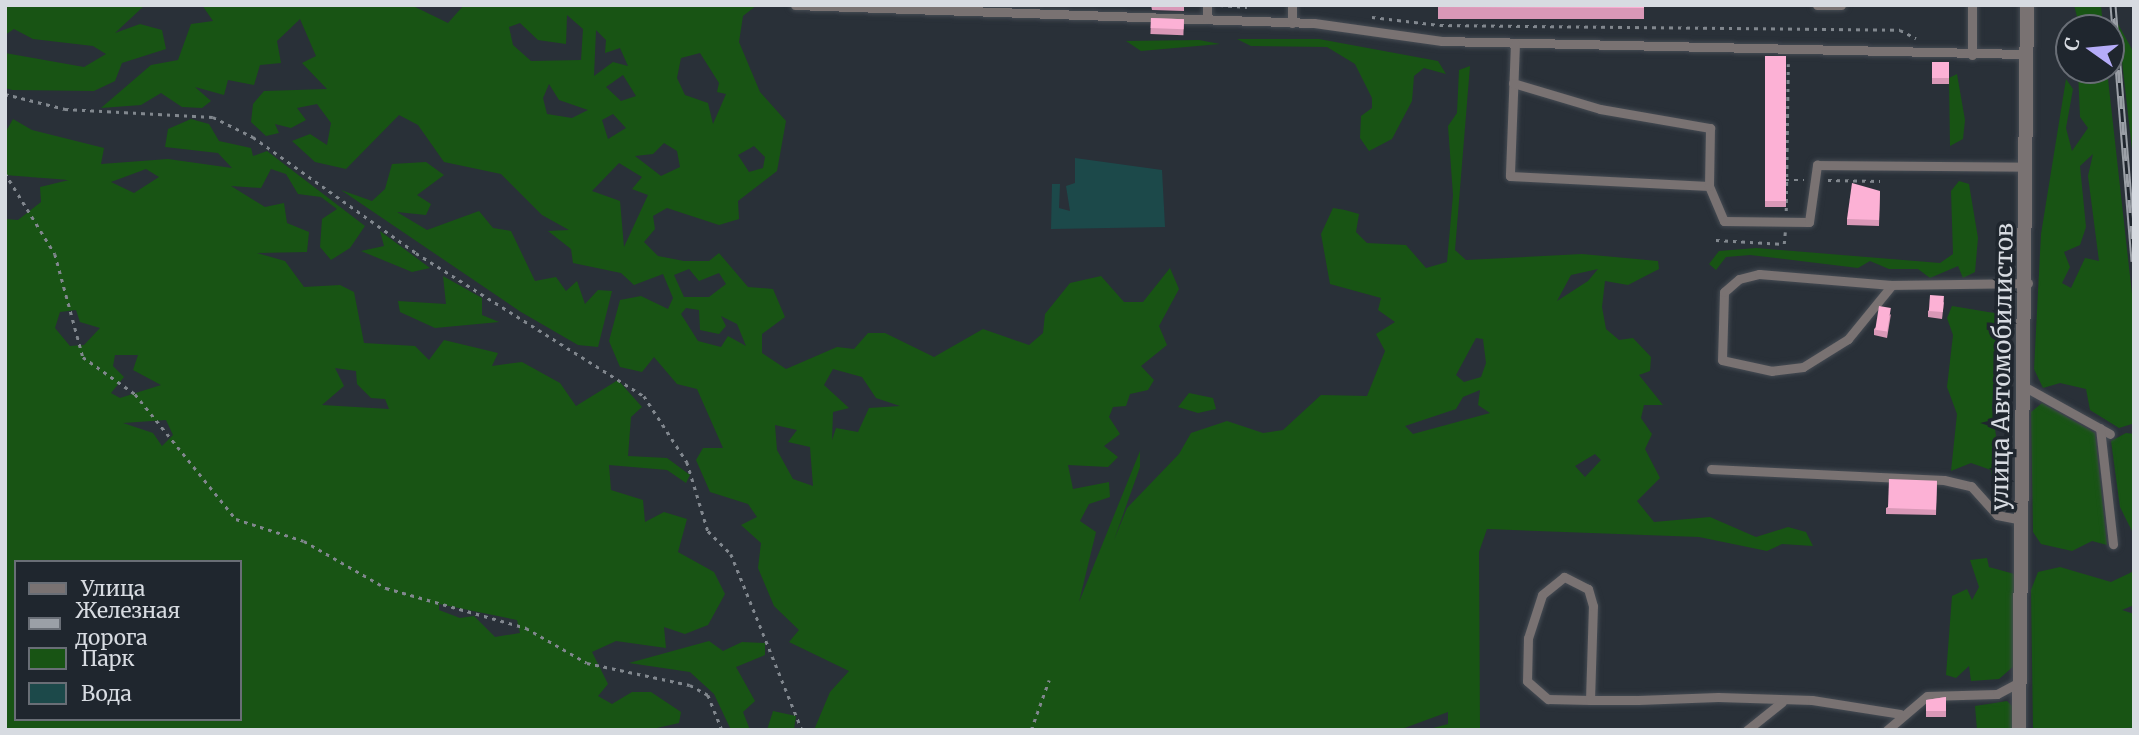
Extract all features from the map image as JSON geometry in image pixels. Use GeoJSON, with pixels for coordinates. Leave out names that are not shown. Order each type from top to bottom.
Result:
{"type":"FeatureCollection","features":[{"type":"Feature","properties":{"kind":"street","name":"улица Автомобилистов"},"geometry":{"type":"LineString","coordinates":[[2019,730],[2028,284],[2027,5]]}},
{"type":"Feature","properties":{"kind":"lane"},"geometry":{"type":"LineString","coordinates":[[794,5],[1292,23],[1515,43],[1972,55],[2026,54]]}},
{"type":"Feature","properties":{"kind":"lane"},"geometry":{"type":"LineString","coordinates":[[1207,5],[1207,19]]}},
{"type":"Feature","properties":{"kind":"lane"},"geometry":{"type":"LineString","coordinates":[[1292,5],[1292,23]]}},
{"type":"Feature","properties":{"kind":"lane"},"geometry":{"type":"LineString","coordinates":[[1817,5],[1841,5]]}},
{"type":"Feature","properties":{"kind":"lane"},"geometry":{"type":"LineString","coordinates":[[1972,5],[1972,55]]}},
{"type":"Feature","properties":{"kind":"lane"},"geometry":{"type":"LineString","coordinates":[[1515,43],[1510,176],[1709,186]]}},
{"type":"Feature","properties":{"kind":"lane"},"geometry":{"type":"LineString","coordinates":[[1513,83],[1600,109],[1710,128],[1709,186],[1724,222],[1809,222],[1817,166],[2027,167]]}},
{"type":"Feature","properties":{"kind":"lane"},"geometry":{"type":"LineString","coordinates":[[1892,285],[1848,339],[1803,367],[1761,370],[1722,360],[1724,292],[1739,278],[1759,274],[1892,285],[2028,284]]}},
{"type":"Feature","properties":{"kind":"lane"},"geometry":{"type":"LineString","coordinates":[[2025,387],[2110,434]]}},
{"type":"Feature","properties":{"kind":"lane"},"geometry":{"type":"LineString","coordinates":[[2100,428],[2113,544]]}},
{"type":"Feature","properties":{"kind":"lane"},"geometry":{"type":"LineString","coordinates":[[1711,469],[1944,480],[1971,486],[1997,515],[2023,520]]}},
{"type":"Feature","properties":{"kind":"lane"},"geometry":{"type":"LineString","coordinates":[[1590,700],[1593,606],[1588,589],[1564,577],[1542,595],[1528,638],[1527,681],[1548,699],[1590,700],[1782,702],[1812,700],[1900,714]]}},
{"type":"Feature","properties":{"kind":"lane"},"geometry":{"type":"LineString","coordinates":[[1887,730],[1900,714],[1927,696],[1997,694],[2020,682]]}},
{"type":"Feature","properties":{"kind":"lane"},"geometry":{"type":"LineString","coordinates":[[1747,730],[1782,702]]}},
{"type":"Feature","properties":{"kind":"path"},"geometry":{"type":"LineString","coordinates":[[1220,5],[1256,8]]}},
{"type":"Feature","properties":{"kind":"path"},"geometry":{"type":"LineString","coordinates":[[1357,16],[1440,25],[1900,30],[1924,43]]}},
{"type":"Feature","properties":{"kind":"path"},"geometry":{"type":"LineString","coordinates":[[1716,240],[1784,244],[1788,64]]}},
{"type":"Feature","properties":{"kind":"path"},"geometry":{"type":"LineString","coordinates":[[5,94],[65,109],[213,117],[253,137],[416,253],[644,396],[687,462],[708,531],[731,554],[802,730]]}},
{"type":"Feature","properties":{"kind":"path"},"geometry":{"type":"LineString","coordinates":[[5,173],[55,254],[83,357],[135,394],[236,519],[304,541],[386,588],[526,628],[587,663],[690,685],[708,695],[722,730]]}},
{"type":"Feature","properties":{"kind":"path"},"geometry":{"type":"LineString","coordinates":[[1786,180],[1880,181]]}},
{"type":"Feature","properties":{"kind":"path"},"geometry":{"type":"LineString","coordinates":[[1031,730],[1049,680]]}},
{"type":"Feature","properties":{"kind":"green space"},"geometry":{"type":"Polygon","coordinates":[[[5,5],[145,5],[115,33],[140,24],[162,30],[166,49],[122,63],[115,81],[94,91],[12,90],[5,88],[5,53],[84,67],[106,54],[93,46],[33,39],[14,29],[5,35],[5,5]]]}},
{"type":"Feature","properties":{"kind":"green space"},"geometry":{"type":"Polygon","coordinates":[[[202,5],[411,5],[448,23],[464,5],[757,5],[743,16],[739,42],[760,92],[786,121],[777,171],[738,201],[739,219],[719,225],[667,208],[653,216],[655,229],[644,242],[658,256],[684,261],[709,261],[719,253],[748,287],[773,289],[785,317],[762,334],[762,353],[786,369],[837,347],[854,349],[868,333],[885,333],[934,357],[983,329],[1029,345],[1043,333],[1045,314],[1070,283],[1101,276],[1124,302],[1143,302],[1170,268],[1179,289],[1159,326],[1167,345],[1141,366],[1154,380],[1148,390],[1130,394],[1126,406],[1113,407],[1109,417],[1120,434],[1104,446],[1118,457],[1108,467],[1068,465],[1073,489],[1109,482],[1110,497],[1089,504],[1080,521],[1096,532],[1079,602],[1140,451],[1140,467],[1114,540],[1127,508],[1179,454],[1191,433],[1227,421],[1263,433],[1283,430],[1321,395],[1367,396],[1385,351],[1376,334],[1395,322],[1378,310],[1381,298],[1330,284],[1321,234],[1333,208],[1345,210],[1359,214],[1356,232],[1367,243],[1406,245],[1426,268],[1447,262],[1453,195],[1448,126],[1457,113],[1459,70],[1470,66],[1455,250],[1466,260],[1582,254],[1658,261],[1659,269],[1628,285],[1605,281],[1602,307],[1606,329],[1619,340],[1633,338],[1651,357],[1650,371],[1639,375],[1663,405],[1644,405],[1641,418],[1652,434],[1645,449],[1660,478],[1637,501],[1654,522],[1710,517],[1756,537],[1788,527],[1806,532],[1813,546],[1782,544],[1767,551],[1699,537],[1487,529],[1479,552],[1480,730],[1426,730],[1448,724],[1448,712],[1399,730],[814,730],[830,692],[849,671],[789,642],[799,630],[774,606],[758,568],[761,543],[741,525],[757,517],[748,504],[710,492],[696,460],[703,448],[723,448],[697,389],[677,384],[654,357],[642,372],[620,367],[609,341],[620,300],[641,296],[668,309],[673,298],[663,274],[634,285],[621,273],[573,263],[571,249],[548,231],[569,230],[542,215],[501,174],[444,162],[418,125],[399,115],[346,169],[315,162],[292,141],[310,134],[327,145],[331,123],[317,104],[297,108],[306,120],[291,128],[275,124],[279,133],[266,136],[251,122],[253,104],[264,91],[327,89],[302,63],[316,56],[300,19],[277,41],[281,63],[260,65],[254,85],[228,80],[224,95],[195,87],[211,101],[202,108],[182,107],[161,93],[141,105],[101,108],[151,65],[178,60],[191,24],[213,21],[202,5]],[[567,15],[566,44],[538,40],[520,23],[509,27],[513,45],[531,61],[581,60],[583,29],[567,15]],[[596,30],[594,76],[613,62],[628,66],[620,48],[605,53],[606,40],[596,30]],[[700,53],[681,58],[677,78],[685,95],[708,103],[713,124],[726,94],[717,92],[719,83],[700,53]],[[623,75],[606,87],[621,101],[636,96],[623,75]],[[549,84],[543,98],[547,114],[572,118],[588,110],[559,100],[549,84]],[[613,114],[602,120],[608,139],[626,128],[613,114]],[[664,143],[653,154],[635,156],[661,176],[680,167],[677,151],[664,143]],[[754,146],[738,155],[749,172],[763,168],[765,157],[754,146]],[[619,163],[592,191],[620,201],[624,247],[648,195],[632,189],[642,177],[619,163]],[[689,269],[674,275],[684,297],[709,297],[726,284],[719,273],[699,281],[689,269]],[[1598,269],[1571,275],[1557,301],[1588,281],[1598,269]],[[686,308],[681,314],[698,341],[721,347],[728,336],[746,346],[737,324],[721,316],[726,326],[719,334],[700,330],[699,310],[686,308]],[[1476,338],[1456,375],[1464,382],[1481,377],[1486,363],[1483,339],[1476,338]],[[833,369],[824,385],[849,408],[833,412],[832,440],[836,428],[858,432],[869,408],[900,406],[876,398],[862,377],[833,369]],[[1480,390],[1463,397],[1456,409],[1405,426],[1413,434],[1490,413],[1478,405],[1480,390]],[[775,425],[777,450],[793,479],[813,486],[810,447],[788,442],[797,430],[775,425]],[[1595,454],[1575,466],[1585,477],[1601,460],[1595,454]]]}},
{"type":"Feature","properties":{"kind":"green space"},"geometry":{"type":"Polygon","coordinates":[[[2074,5],[2101,5],[2102,14],[2076,14],[2074,5]]]}},
{"type":"Feature","properties":{"kind":"green space"},"geometry":{"type":"Polygon","coordinates":[[[2125,37],[2134,53],[2134,167],[2125,84],[2125,37]]]}},
{"type":"Feature","properties":{"kind":"green space"},"geometry":{"type":"Polygon","coordinates":[[[1237,39],[1319,39],[1438,61],[1446,74],[1424,68],[1414,76],[1412,101],[1392,139],[1369,151],[1360,138],[1361,116],[1372,108],[1372,98],[1355,64],[1327,47],[1251,46],[1237,39]]]}},
{"type":"Feature","properties":{"kind":"green space"},"geometry":{"type":"Polygon","coordinates":[[[1199,40],[1220,44],[1141,51],[1126,41],[1199,40]]]}},
{"type":"Feature","properties":{"kind":"green space"},"geometry":{"type":"Polygon","coordinates":[[[1957,74],[1965,120],[1963,139],[1950,146],[1949,78],[1957,74]]]}},
{"type":"Feature","properties":{"kind":"green space"},"geometry":{"type":"Polygon","coordinates":[[[2065,84],[2070,84],[2073,89],[2066,128],[2072,151],[2088,128],[2080,117],[2079,84],[2109,84],[2134,312],[2134,431],[2132,424],[2119,428],[2090,410],[2086,389],[2060,383],[2043,388],[2034,369],[2041,234],[2065,84]],[[2093,154],[2080,166],[2086,227],[2080,245],[2064,252],[2070,267],[2062,283],[2071,288],[2085,258],[2099,261],[2088,176],[2093,154]]]}},
{"type":"Feature","properties":{"kind":"green space"},"geometry":{"type":"Polygon","coordinates":[[[13,119],[32,130],[104,148],[101,164],[168,159],[232,168],[218,153],[165,147],[168,129],[191,119],[209,124],[219,141],[251,148],[253,156],[267,151],[365,226],[350,248],[331,260],[320,247],[322,219],[337,209],[321,197],[298,194],[286,174],[271,169],[261,188],[231,186],[265,207],[284,203],[287,223],[309,232],[307,252],[257,253],[285,261],[304,287],[340,285],[354,292],[364,343],[415,346],[429,360],[444,340],[498,353],[492,366],[522,362],[560,383],[576,406],[618,380],[642,407],[631,417],[628,456],[667,458],[690,475],[686,483],[667,470],[609,465],[611,490],[643,500],[645,522],[664,512],[687,519],[678,552],[714,572],[725,594],[708,625],[685,634],[664,627],[666,648],[616,641],[592,652],[608,684],[598,696],[612,704],[632,692],[651,692],[681,712],[679,723],[648,730],[5,730],[5,219],[18,220],[41,202],[40,187],[69,180],[5,175],[5,133],[13,119]],[[146,169],[111,182],[134,193],[159,177],[146,169]],[[76,310],[60,312],[55,328],[70,346],[84,345],[100,328],[80,322],[76,310]],[[115,355],[113,366],[124,377],[111,393],[120,398],[161,385],[133,370],[138,355],[115,355]],[[335,368],[344,386],[322,405],[389,409],[385,399],[371,398],[357,384],[356,371],[335,368]],[[166,420],[123,423],[153,433],[162,446],[173,435],[166,420]],[[439,604],[439,610],[460,618],[474,616],[495,637],[520,633],[517,620],[439,604]]]}},
{"type":"Feature","properties":{"kind":"green space"},"geometry":{"type":"Polygon","coordinates":[[[426,162],[444,175],[417,195],[431,204],[426,215],[397,212],[427,230],[479,211],[493,228],[511,231],[535,281],[556,277],[566,291],[577,281],[585,304],[598,290],[612,291],[598,347],[578,345],[521,312],[341,190],[372,201],[385,189],[392,164],[426,162]]]}},
{"type":"Feature","properties":{"kind":"green space"},"geometry":{"type":"Polygon","coordinates":[[[1959,181],[1969,184],[1978,238],[1975,272],[1963,278],[1958,266],[1930,278],[1918,269],[1889,269],[1870,261],[1858,268],[1750,255],[1726,257],[1716,270],[1709,264],[1719,251],[1756,248],[1940,263],[1953,254],[1951,191],[1959,181]]]}},
{"type":"Feature","properties":{"kind":"green space"},"geometry":{"type":"Polygon","coordinates":[[[380,231],[430,268],[412,272],[361,251],[384,246],[380,231]]]}},
{"type":"Feature","properties":{"kind":"green space"},"geometry":{"type":"Polygon","coordinates":[[[443,276],[482,298],[482,315],[499,322],[435,328],[400,312],[398,301],[446,304],[443,276]]]}},
{"type":"Feature","properties":{"kind":"green space"},"geometry":{"type":"Polygon","coordinates":[[[1952,306],[2000,314],[1992,407],[2005,501],[1995,499],[1991,470],[1971,463],[1951,471],[1957,414],[1947,387],[1953,335],[1947,318],[1952,306]]]}},
{"type":"Feature","properties":{"kind":"green space"},"geometry":{"type":"Polygon","coordinates":[[[1189,393],[1213,398],[1216,409],[1198,413],[1178,407],[1189,393]]]}},
{"type":"Feature","properties":{"kind":"green space"},"geometry":{"type":"Polygon","coordinates":[[[2042,403],[2095,433],[2107,545],[2092,541],[2072,551],[2041,544],[2033,532],[2031,412],[2042,403]]]}},
{"type":"Feature","properties":{"kind":"green space"},"geometry":{"type":"Polygon","coordinates":[[[2126,433],[2134,434],[2134,535],[2120,507],[2111,441],[2126,433]]]}},
{"type":"Feature","properties":{"kind":"green space"},"geometry":{"type":"Polygon","coordinates":[[[1987,558],[1989,567],[2018,575],[2015,665],[1999,679],[1971,681],[1969,666],[1956,678],[1946,675],[1952,596],[1967,589],[1972,600],[1979,587],[1970,560],[1987,558]]]}},
{"type":"Feature","properties":{"kind":"green space"},"geometry":{"type":"Polygon","coordinates":[[[2060,567],[2111,582],[2132,572],[2134,605],[2122,610],[2134,614],[2134,730],[2033,730],[2031,590],[2038,572],[2060,567]]]}},
{"type":"Feature","properties":{"kind":"green space"},"geometry":{"type":"Polygon","coordinates":[[[709,641],[723,651],[742,642],[765,643],[765,655],[736,667],[755,701],[743,712],[750,730],[731,730],[714,694],[690,672],[629,663],[709,641]]]}},
{"type":"Feature","properties":{"kind":"green space"},"geometry":{"type":"Polygon","coordinates":[[[2007,701],[2017,711],[2013,730],[1977,730],[1975,706],[2007,701]]]}},
{"type":"Feature","properties":{"kind":"green space"},"geometry":{"type":"Polygon","coordinates":[[[773,711],[796,716],[794,730],[767,730],[773,711]]]}},
{"type":"Feature","properties":{"kind":"water"},"geometry":{"type":"Polygon","coordinates":[[[1075,158],[1162,170],[1165,227],[1051,229],[1052,184],[1060,184],[1059,208],[1070,211],[1066,186],[1075,183],[1075,158]]]}},
{"type":"Feature","properties":{"kind":"building"},"geometry":{"type":"Polygon","coordinates":[[[1644,5],[1644,8],[1438,7],[1644,5]]]}},
{"type":"Feature","properties":{"kind":"building"},"geometry":{"type":"Polygon","coordinates":[[[1151,18],[1184,19],[1184,29],[1151,28],[1151,18]]]}},
{"type":"Feature","properties":{"kind":"building"},"geometry":{"type":"Polygon","coordinates":[[[1765,56],[1786,56],[1786,201],[1765,201],[1765,56]]]}},
{"type":"Feature","properties":{"kind":"building"},"geometry":{"type":"Polygon","coordinates":[[[1932,62],[1949,62],[1949,78],[1932,78],[1932,62]]]}},
{"type":"Feature","properties":{"kind":"building"},"geometry":{"type":"Polygon","coordinates":[[[1852,183],[1880,191],[1879,220],[1847,219],[1852,183]]]}},
{"type":"Feature","properties":{"kind":"building"},"geometry":{"type":"Polygon","coordinates":[[[1930,295],[1944,296],[1943,312],[1929,311],[1930,295]]]}},
{"type":"Feature","properties":{"kind":"building"},"geometry":{"type":"Polygon","coordinates":[[[1879,306],[1891,308],[1887,332],[1875,330],[1879,306]]]}},
{"type":"Feature","properties":{"kind":"building"},"geometry":{"type":"Polygon","coordinates":[[[1889,479],[1937,481],[1936,510],[1888,508],[1889,479]]]}},
{"type":"Feature","properties":{"kind":"building"},"geometry":{"type":"Polygon","coordinates":[[[1946,697],[1946,711],[1926,711],[1926,700],[1946,697]]]}},
{"type":"Feature","properties":{"kind":"railway"},"geometry":{"type":"LineString","coordinates":[[2113,5],[2134,261]]}}]}
